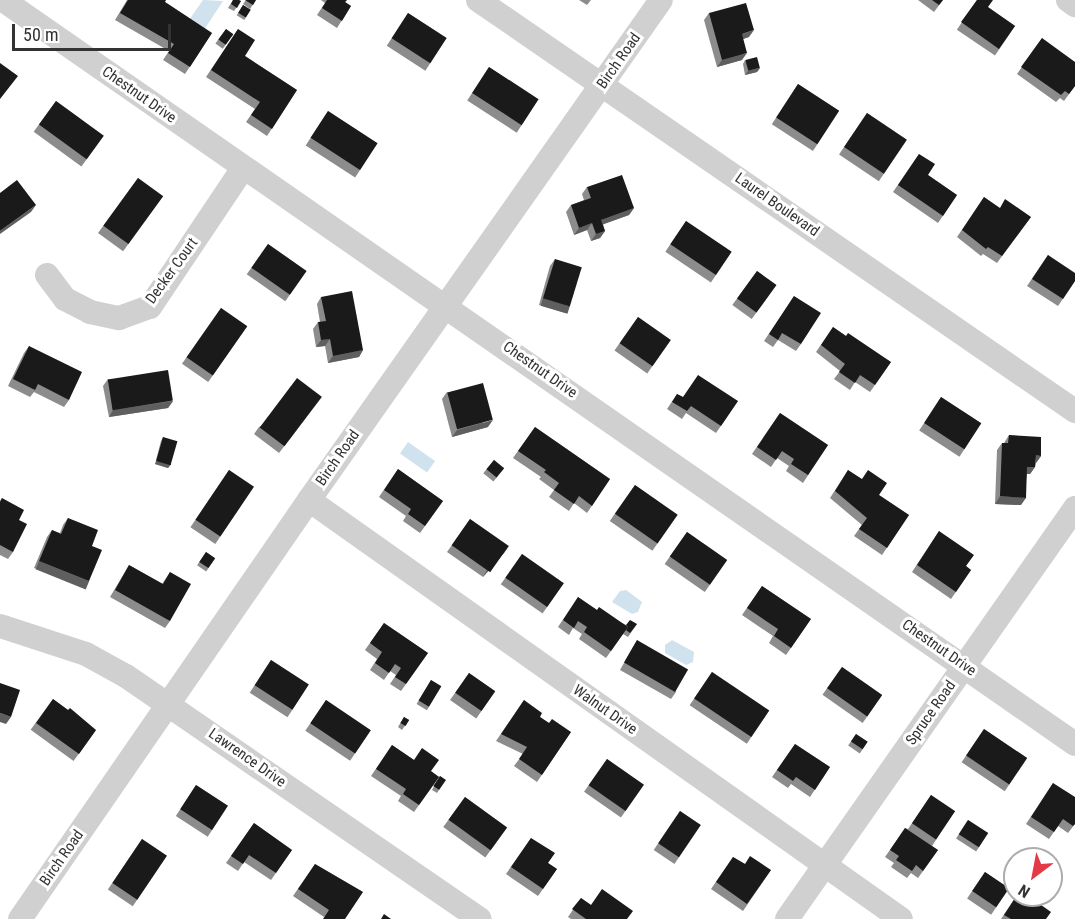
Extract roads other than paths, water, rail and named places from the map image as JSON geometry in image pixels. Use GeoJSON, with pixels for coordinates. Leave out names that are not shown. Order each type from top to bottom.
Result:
{"type":"FeatureCollection","features":[{"type":"Feature","properties":{"kind":"street","name":"Chestnut Drive"},"geometry":{"type":"LineString","coordinates":[[3,0],[1075,744]]}},
{"type":"Feature","properties":{"kind":"street","name":"Laurel Boulevard"},"geometry":{"type":"LineString","coordinates":[[478,0],[1075,411]]}},
{"type":"Feature","properties":{"kind":"street","name":"Birch Road"},"geometry":{"type":"LineString","coordinates":[[20,919],[309,500],[661,0]]}},
{"type":"Feature","properties":{"kind":"street"},"geometry":{"type":"LineString","coordinates":[[1068,0],[1075,5]]}},
{"type":"Feature","properties":{"kind":"street","name":"Decker Court"},"geometry":{"type":"LineString","coordinates":[[46,275],[65,299],[90,312],[119,318],[150,307],[243,168]]}},
{"type":"Feature","properties":{"kind":"street","name":"Walnut Drive"},"geometry":{"type":"LineString","coordinates":[[309,500],[902,919]]}},
{"type":"Feature","properties":{"kind":"street","name":"Spruce Road"},"geometry":{"type":"LineString","coordinates":[[787,919],[1075,508]]}},
{"type":"Feature","properties":{"kind":"street","name":"Lawrence Drive"},"geometry":{"type":"LineString","coordinates":[[0,626],[86,654],[170,704],[479,919]]}},
{"type":"Feature","properties":{"kind":"water"},"geometry":{"type":"Polygon","coordinates":[[[203,0],[223,1],[204,30],[189,20],[203,0]]]}},
{"type":"Feature","properties":{"kind":"water"},"geometry":{"type":"Polygon","coordinates":[[[408,442],[435,461],[427,472],[400,453],[408,442]]]}},
{"type":"Feature","properties":{"kind":"water"},"geometry":{"type":"Polygon","coordinates":[[[626,590],[642,602],[638,612],[632,614],[612,602],[620,591],[626,590]]]}},
{"type":"Feature","properties":{"kind":"water"},"geometry":{"type":"Polygon","coordinates":[[[672,640],[694,652],[693,662],[686,665],[665,653],[665,645],[672,640]]]}}]}
